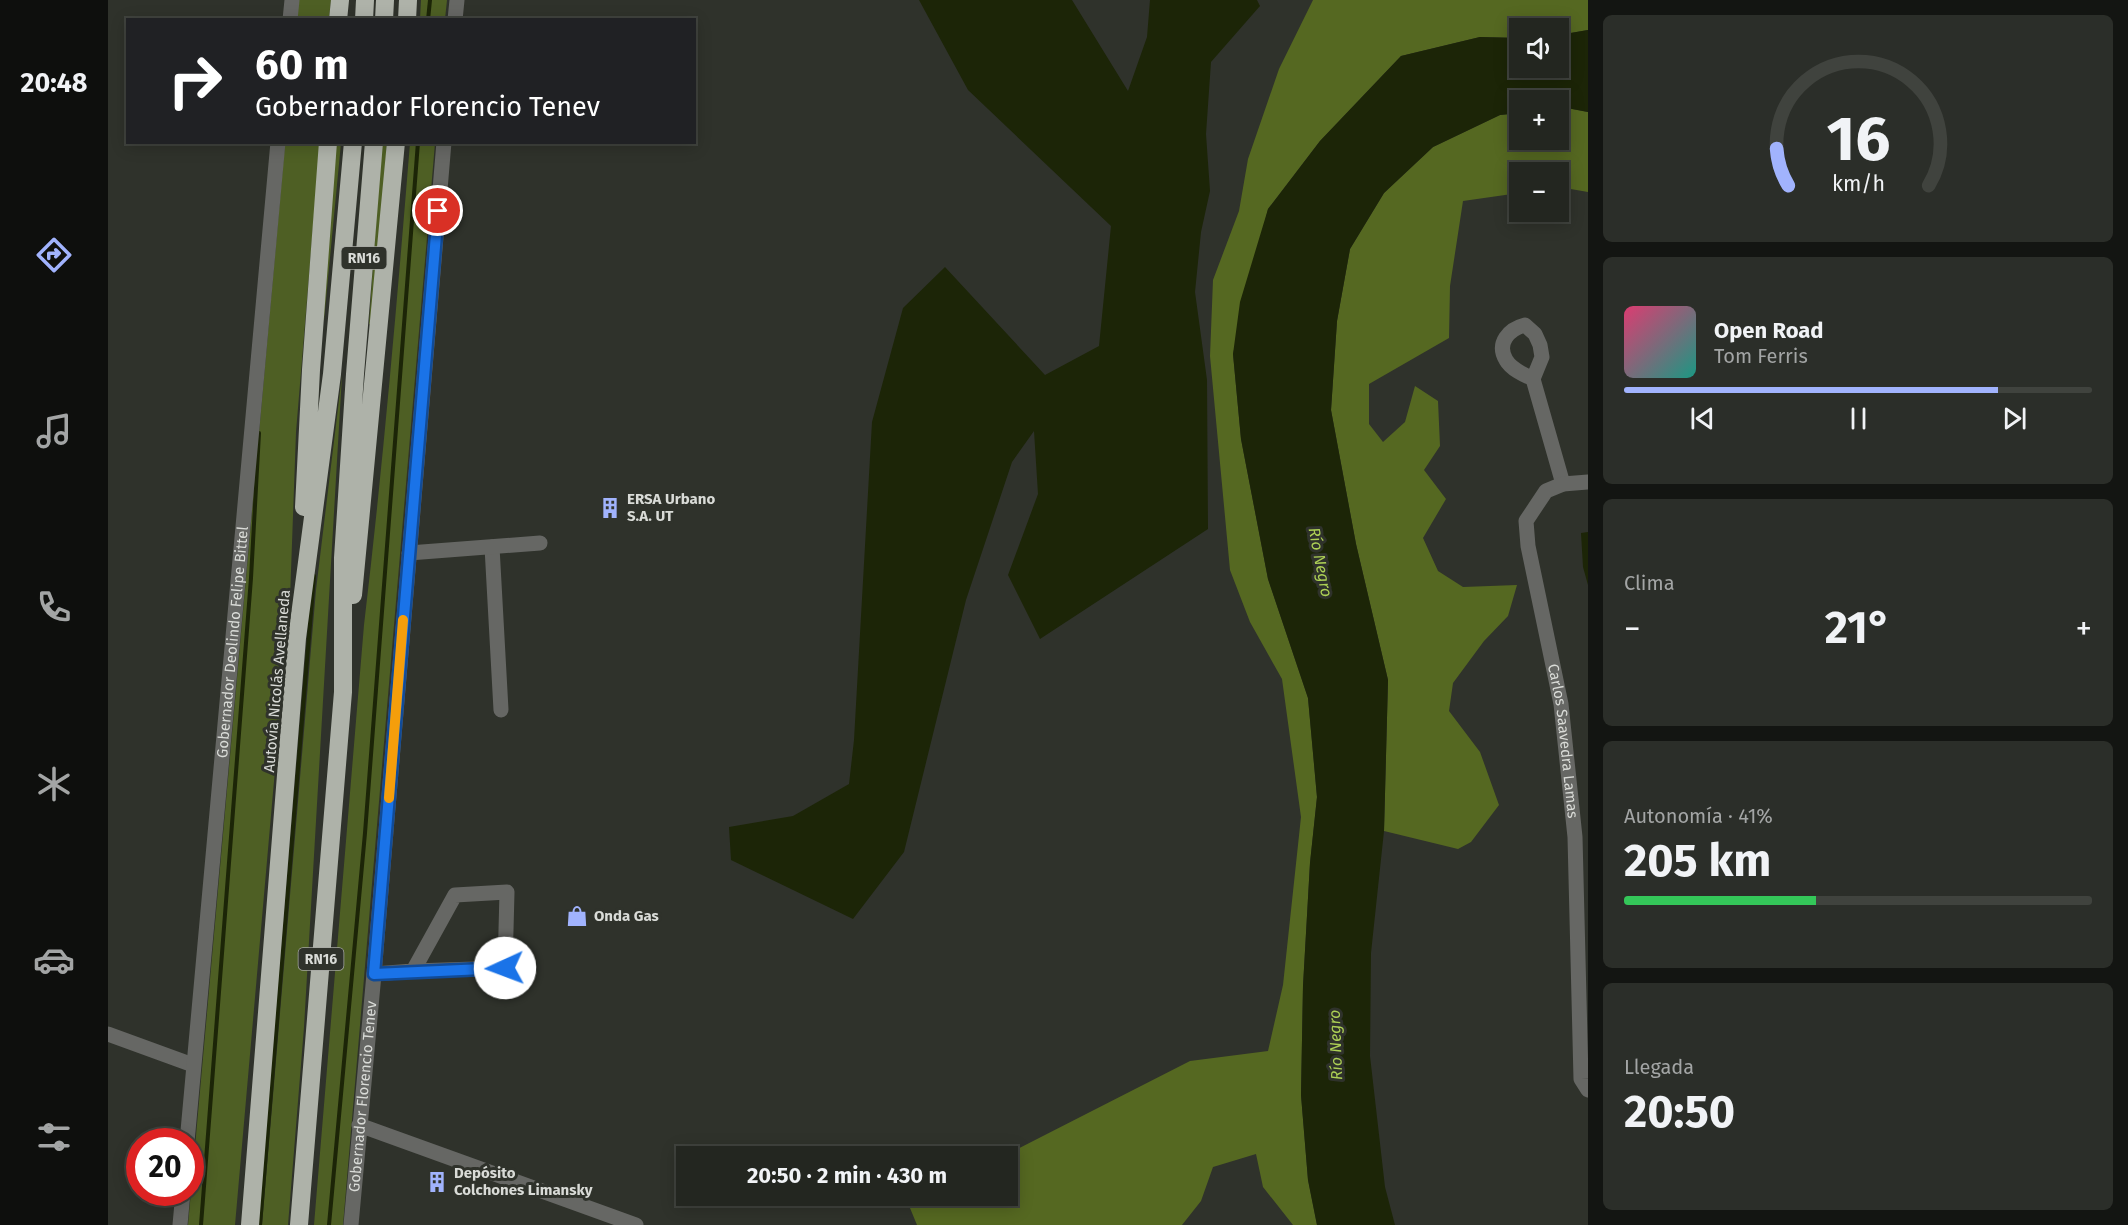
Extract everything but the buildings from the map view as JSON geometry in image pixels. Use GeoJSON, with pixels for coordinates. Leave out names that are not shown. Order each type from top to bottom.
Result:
{"type":"FeatureCollection","features":[{"type":"Feature","properties":{"kind":"highway"},"geometry":{"type":"LineString","coordinates":[[338,18],[340,0]]}},
{"type":"Feature","properties":{"kind":"highway"},"geometry":{"type":"LineString","coordinates":[[364,18],[365,0]]}},
{"type":"Feature","properties":{"kind":"highway"},"geometry":{"type":"LineString","coordinates":[[384,18],[386,0]]}},
{"type":"Feature","properties":{"kind":"highway"},"geometry":{"type":"LineString","coordinates":[[407,18],[408,0]]}},
{"type":"Feature","properties":{"kind":"highway"},"geometry":{"type":"LineString","coordinates":[[297,638],[310,370],[328,144]]}},
{"type":"Feature","properties":{"kind":"highway","name":"Autovía Nicolás Avellaneda"},"geometry":{"type":"LineString","coordinates":[[250,1225],[297,638],[332,374],[353,144]]}},
{"type":"Feature","properties":{"kind":"highway","name":"RN16"},"geometry":{"type":"LineString","coordinates":[[299,1225],[343,692],[343,558],[374,144]]}},
{"type":"Feature","properties":{"kind":"highway"},"geometry":{"type":"LineString","coordinates":[[343,692],[396,144]]}},
{"type":"Feature","properties":{"kind":"street"},"geometry":{"type":"LineString","coordinates":[[290,18],[292,0]]}},
{"type":"Feature","properties":{"kind":"street"},"geometry":{"type":"LineString","coordinates":[[455,18],[457,0]]}},
{"type":"Feature","properties":{"kind":"street","name":"Gobernador Deolindo Felipe Bittel"},"geometry":{"type":"LineString","coordinates":[[188,1128],[278,144]]}},
{"type":"Feature","properties":{"kind":"street","name":"Gobernador Florencio Tenev"},"geometry":{"type":"LineString","coordinates":[[351,1225],[444,144]]}},
{"type":"Feature","properties":{"kind":"street"},"geometry":{"type":"LineString","coordinates":[[1533,380],[1563,484],[1588,482]]}},
{"type":"Feature","properties":{"kind":"street","name":"Carlos Saavedra Lamas"},"geometry":{"type":"LineString","coordinates":[[1563,484],[1546,491],[1526,521],[1528,546],[1561,704],[1575,837],[1584,1084]]}},
{"type":"Feature","properties":{"kind":"street"},"geometry":{"type":"LineString","coordinates":[[408,553],[540,543]]}},
{"type":"Feature","properties":{"kind":"street"},"geometry":{"type":"LineString","coordinates":[[492,547],[501,710]]}},
{"type":"Feature","properties":{"kind":"street"},"geometry":{"type":"LineString","coordinates":[[374,974],[505,968],[507,892],[455,895],[413,971]]}},
{"type":"Feature","properties":{"kind":"street"},"geometry":{"type":"LineString","coordinates":[[108,1034],[193,1065]]}},
{"type":"Feature","properties":{"kind":"street"},"geometry":{"type":"LineString","coordinates":[[359,1125],[636,1225]]}},
{"type":"Feature","properties":{"kind":"street"},"geometry":{"type":"LineString","coordinates":[[180,1225],[182,1206]]}},
{"type":"Feature","properties":{"kind":"green space"},"geometry":{"type":"Polygon","coordinates":[[[298,0],[331,0],[329,18],[296,18],[298,0]]]}},
{"type":"Feature","properties":{"kind":"green space"},"geometry":{"type":"Polygon","coordinates":[[[421,0],[447,0],[445,18],[420,18],[421,0]]]}},
{"type":"Feature","properties":{"kind":"green space"},"geometry":{"type":"Polygon","coordinates":[[[1313,0],[1588,0],[1588,30],[1569,33],[1569,18],[1509,18],[1509,38],[1480,37],[1401,56],[1320,141],[1268,209],[1233,354],[1241,439],[1268,579],[1308,698],[1317,797],[1310,863],[1303,986],[1301,1095],[1308,1180],[1317,1225],[1293,1225],[1263,1187],[1256,1154],[1213,1167],[1201,1201],[1182,1225],[917,1225],[910,1208],[914,1206],[1018,1206],[1018,1149],[1190,1061],[1268,1051],[1283,985],[1301,817],[1282,679],[1250,622],[1230,570],[1210,356],[1213,280],[1239,211],[1248,159],[1279,69],[1313,0]]]}},
{"type":"Feature","properties":{"kind":"green space"},"geometry":{"type":"Polygon","coordinates":[[[1569,108],[1588,112],[1588,192],[1569,189],[1569,162],[1509,162],[1509,194],[1463,201],[1450,286],[1449,338],[1369,384],[1369,424],[1383,442],[1405,422],[1415,386],[1438,401],[1440,446],[1424,470],[1446,499],[1423,538],[1438,571],[1463,587],[1517,585],[1508,616],[1484,641],[1453,683],[1449,711],[1480,752],[1499,805],[1471,842],[1458,849],[1384,831],[1388,680],[1356,544],[1331,410],[1337,321],[1350,249],[1384,193],[1433,147],[1500,115],[1509,114],[1509,150],[1569,150],[1569,108]]]}},
{"type":"Feature","properties":{"kind":"green space"},"geometry":{"type":"Polygon","coordinates":[[[285,144],[320,144],[296,432],[290,599],[235,1225],[188,1225],[190,1206],[204,1206],[204,1128],[197,1128],[285,144]]]}},
{"type":"Feature","properties":{"kind":"green space"},"geometry":{"type":"Polygon","coordinates":[[[334,144],[341,144],[324,320],[320,319],[334,144]]]}},
{"type":"Feature","properties":{"kind":"green space"},"geometry":{"type":"Polygon","coordinates":[[[381,144],[387,144],[373,325],[369,324],[381,144]]]}},
{"type":"Feature","properties":{"kind":"green space"},"geometry":{"type":"Polygon","coordinates":[[[410,144],[435,144],[343,1225],[314,1225],[364,625],[389,384],[410,144]]]}},
{"type":"Feature","properties":{"kind":"green space"},"geometry":{"type":"Polygon","coordinates":[[[342,375],[304,1027],[288,1225],[262,1225],[316,590],[342,375]]]}},
{"type":"Feature","properties":{"kind":"water"},"geometry":{"type":"Polygon","coordinates":[[[919,0],[1072,0],[1128,91],[1147,37],[1150,0],[1257,0],[1260,6],[1211,62],[1206,134],[1210,191],[1201,232],[1195,292],[1207,380],[1208,529],[1040,639],[1008,575],[1038,494],[1034,431],[1012,462],[966,600],[904,852],[853,919],[731,860],[729,827],[793,816],[849,784],[854,740],[872,422],[903,308],[945,267],[1045,375],[1099,346],[1111,226],[968,90],[919,0]]]}},
{"type":"Feature","properties":{"kind":"water","name":"Río Negro"},"geometry":{"type":"Polygon","coordinates":[[[1588,30],[1588,112],[1569,108],[1569,90],[1509,90],[1509,114],[1500,115],[1433,147],[1384,193],[1350,249],[1337,321],[1331,410],[1356,544],[1388,680],[1384,831],[1371,953],[1370,1056],[1385,1187],[1395,1225],[1317,1225],[1308,1180],[1301,1095],[1303,986],[1310,863],[1317,797],[1308,698],[1268,579],[1241,439],[1233,354],[1240,302],[1268,209],[1320,141],[1401,56],[1480,37],[1509,38],[1509,78],[1569,78],[1569,33],[1588,30]]]}},
{"type":"Feature","properties":{"kind":"water"},"geometry":{"type":"Polygon","coordinates":[[[1588,532],[1588,585],[1583,567],[1581,533],[1588,532]]]}},
{"type":"Feature","properties":{"kind":"waterway"},"geometry":{"type":"LineString","coordinates":[[428,18],[430,0]]}},
{"type":"Feature","properties":{"kind":"waterway"},"geometry":{"type":"LineString","coordinates":[[329,1225],[365,833],[418,144]]}},
{"type":"Feature","properties":{"kind":"waterway"},"geometry":{"type":"LineString","coordinates":[[201,1225],[251,578],[259,433]]}},
{"type":"Feature","properties":{"kind":"waterway"},"geometry":{"type":"LineString","coordinates":[[260,1225],[314,576]]}},
{"type":"Feature","properties":{"kind":"slow traffic"},"geometry":{"type":"LineString","coordinates":[[389,798],[403,620]]}},
{"type":"Feature","properties":{"kind":"place","name":"ERSA Urbano S.A. UT"},"geometry":{"type":"Point","coordinates":[610,508]}},
{"type":"Feature","properties":{"kind":"place","name":"Onda Gas"},"geometry":{"type":"Point","coordinates":[577,916]}},
{"type":"Feature","properties":{"kind":"place","name":"Depósito Colchones Limansky"},"geometry":{"type":"Point","coordinates":[437,1182]}},
{"type":"Feature","properties":{"kind":"route"},"geometry":{"type":"LineString","coordinates":[[438,211],[374,974],[505,968]]}}]}
